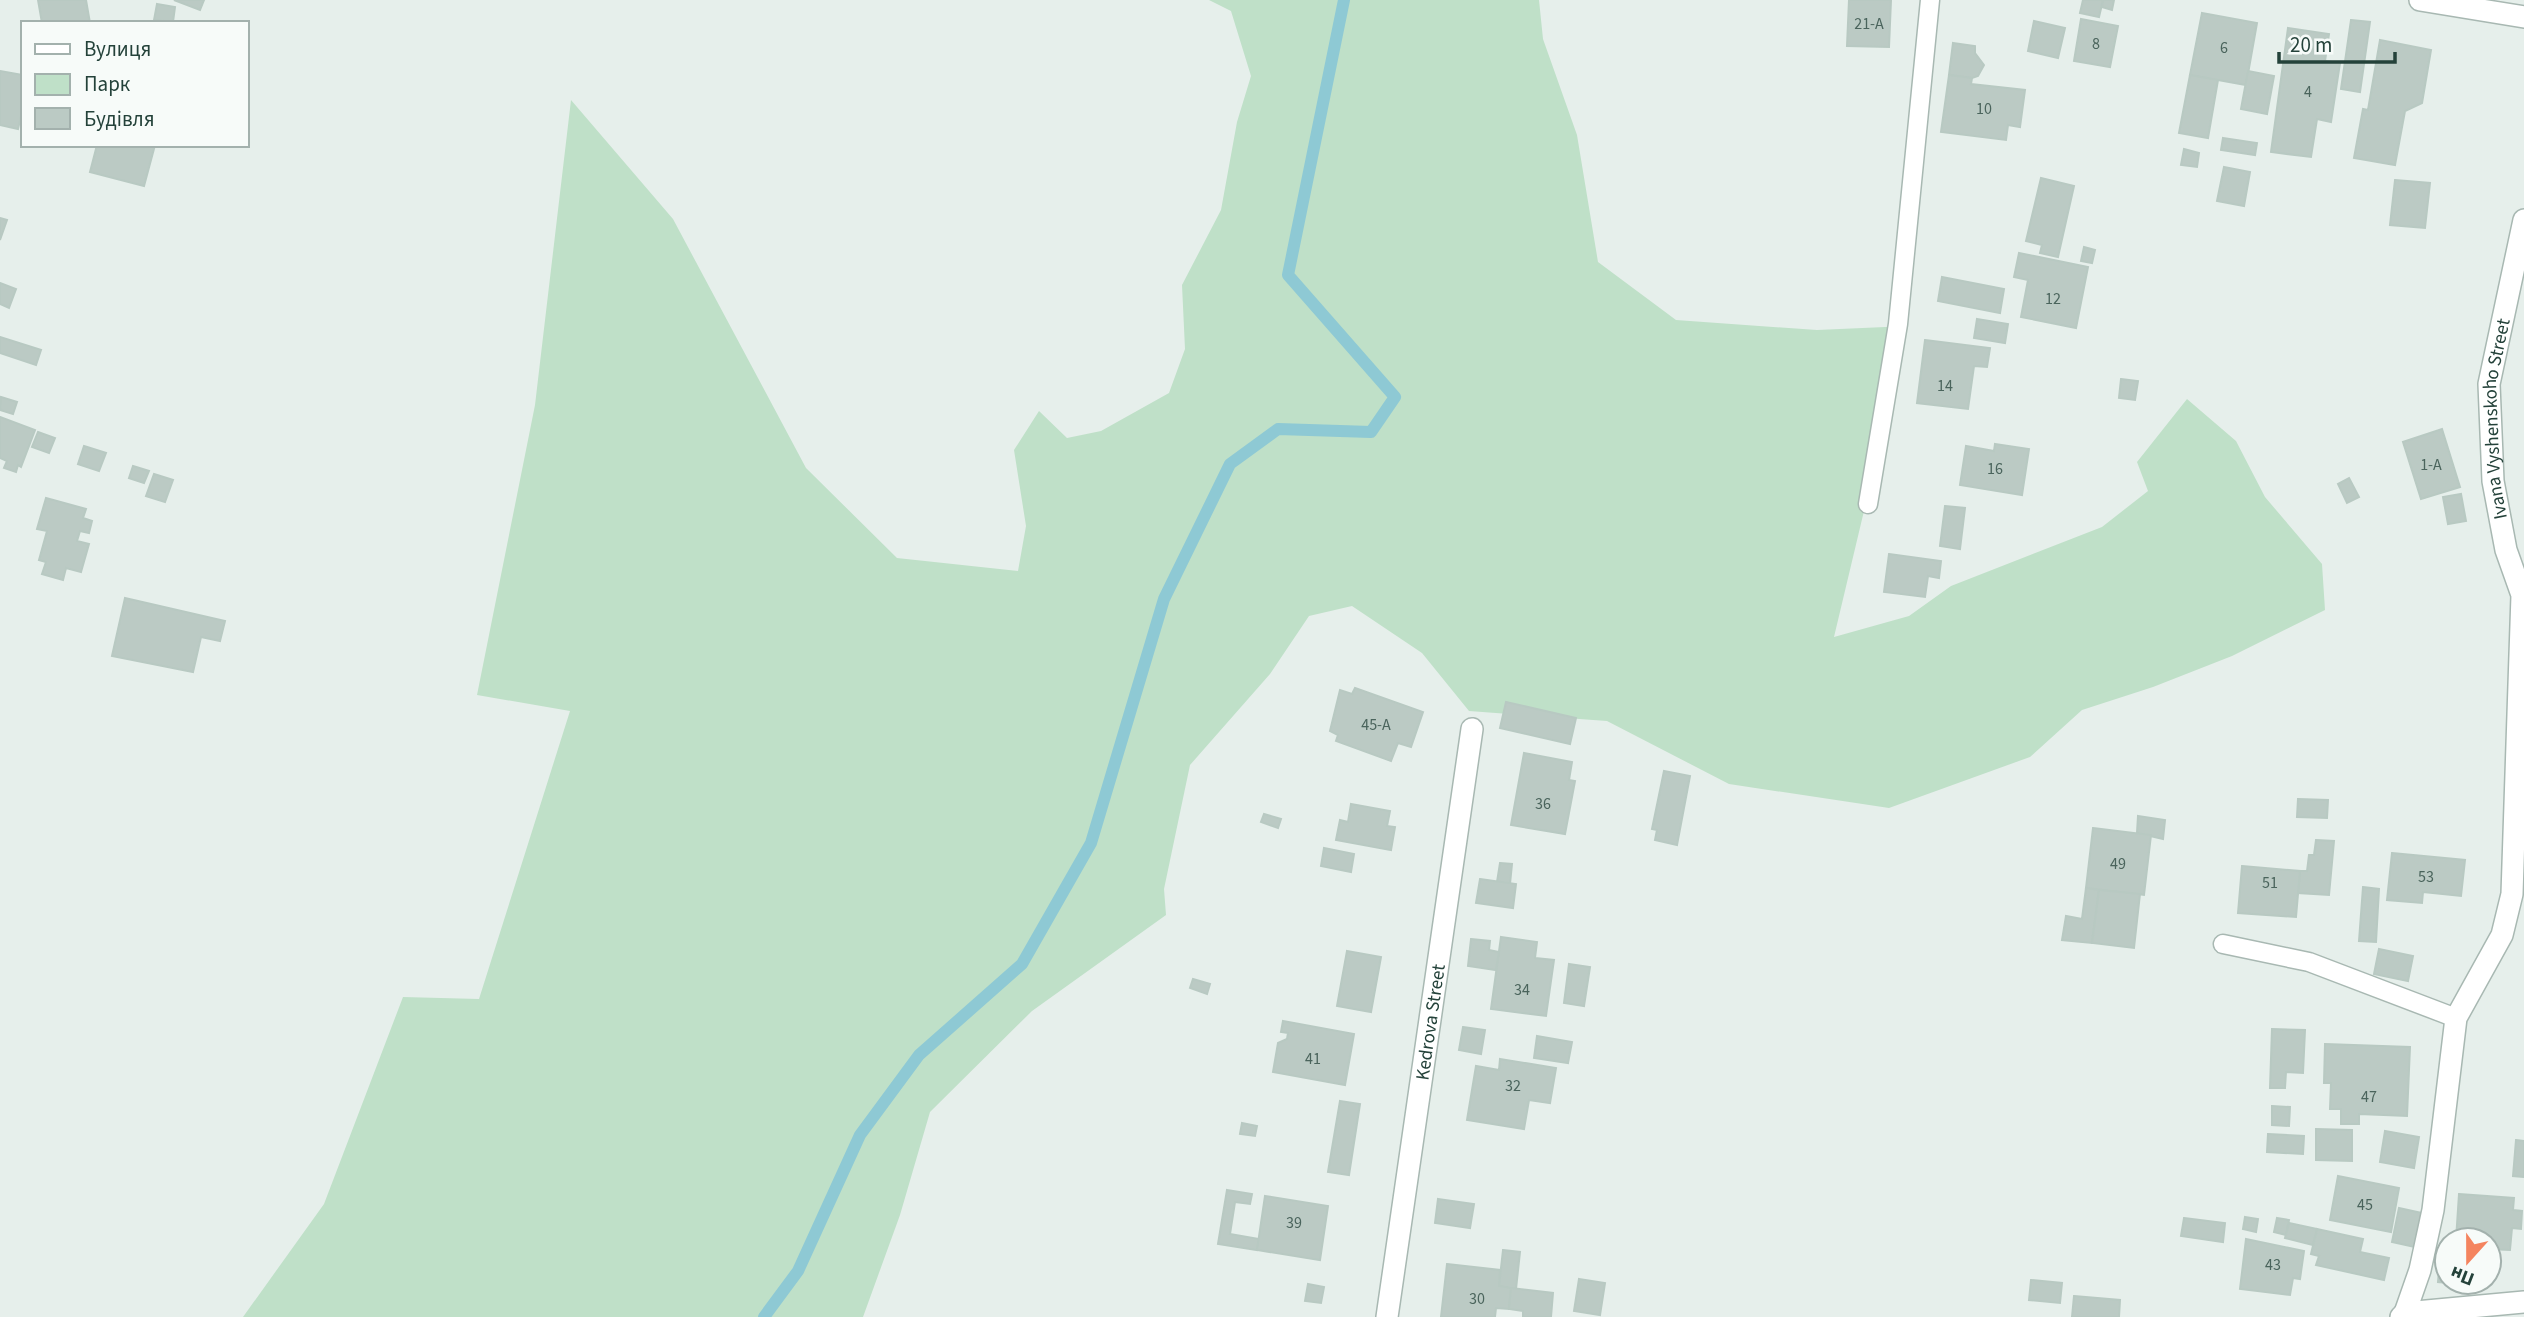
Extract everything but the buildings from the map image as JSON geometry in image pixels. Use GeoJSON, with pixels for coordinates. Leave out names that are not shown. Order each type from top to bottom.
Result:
{"type":"FeatureCollection","features":[{"type":"Feature","properties":{"kind":"street"},"geometry":{"type":"LineString","coordinates":[[2420,0],[2524,17]]}},
{"type":"Feature","properties":{"kind":"street","name":"Ivana Vyshenskoho Street"},"geometry":{"type":"LineString","coordinates":[[2403,1315],[2420,1270],[2433,1210],[2456,1018],[2502,934],[2512,894],[2523,594],[2506,551],[2493,481],[2489,384],[2524,220]]}},
{"type":"Feature","properties":{"kind":"street","name":"Kedrova Street"},"geometry":{"type":"LineString","coordinates":[[1387,1317],[1472,729]]}},
{"type":"Feature","properties":{"kind":"street"},"geometry":{"type":"LineString","coordinates":[[2403,1315],[2524,1302]]}},
{"type":"Feature","properties":{"kind":"lane"},"geometry":{"type":"LineString","coordinates":[[1868,504],[1898,324],[1930,0]]}},
{"type":"Feature","properties":{"kind":"lane"},"geometry":{"type":"LineString","coordinates":[[2223,944],[2309,962],[2456,1018]]}},
{"type":"Feature","properties":{"kind":"green space"},"geometry":{"type":"Polygon","coordinates":[[[1209,0],[1539,0],[1543,39],[1577,135],[1598,262],[1676,320],[1817,330],[1908,326],[1834,637],[1909,616],[1951,586],[2102,527],[2148,491],[2137,462],[2187,399],[2236,441],[2265,497],[2322,564],[2325,610],[2232,656],[2153,687],[2082,710],[2030,757],[1889,808],[1729,784],[1607,721],[1469,711],[1422,653],[1352,606],[1309,616],[1270,674],[1190,765],[1164,889],[1166,915],[1032,1011],[930,1112],[900,1215],[863,1317],[243,1317],[324,1204],[403,997],[479,999],[570,711],[477,695],[535,405],[571,100],[673,219],[806,468],[897,558],[1018,571],[1026,526],[1014,450],[1039,411],[1067,438],[1101,431],[1169,393],[1185,349],[1182,285],[1221,210],[1237,122],[1251,76],[1231,11],[1209,0]]]}},
{"type":"Feature","properties":{"kind":"waterway"},"geometry":{"type":"LineString","coordinates":[[764,1317],[798,1271],[860,1135],[919,1055],[1022,964],[1091,843],[1164,599],[1230,464],[1278,429],[1371,432],[1395,397],[1288,275],[1344,0]]}}]}
